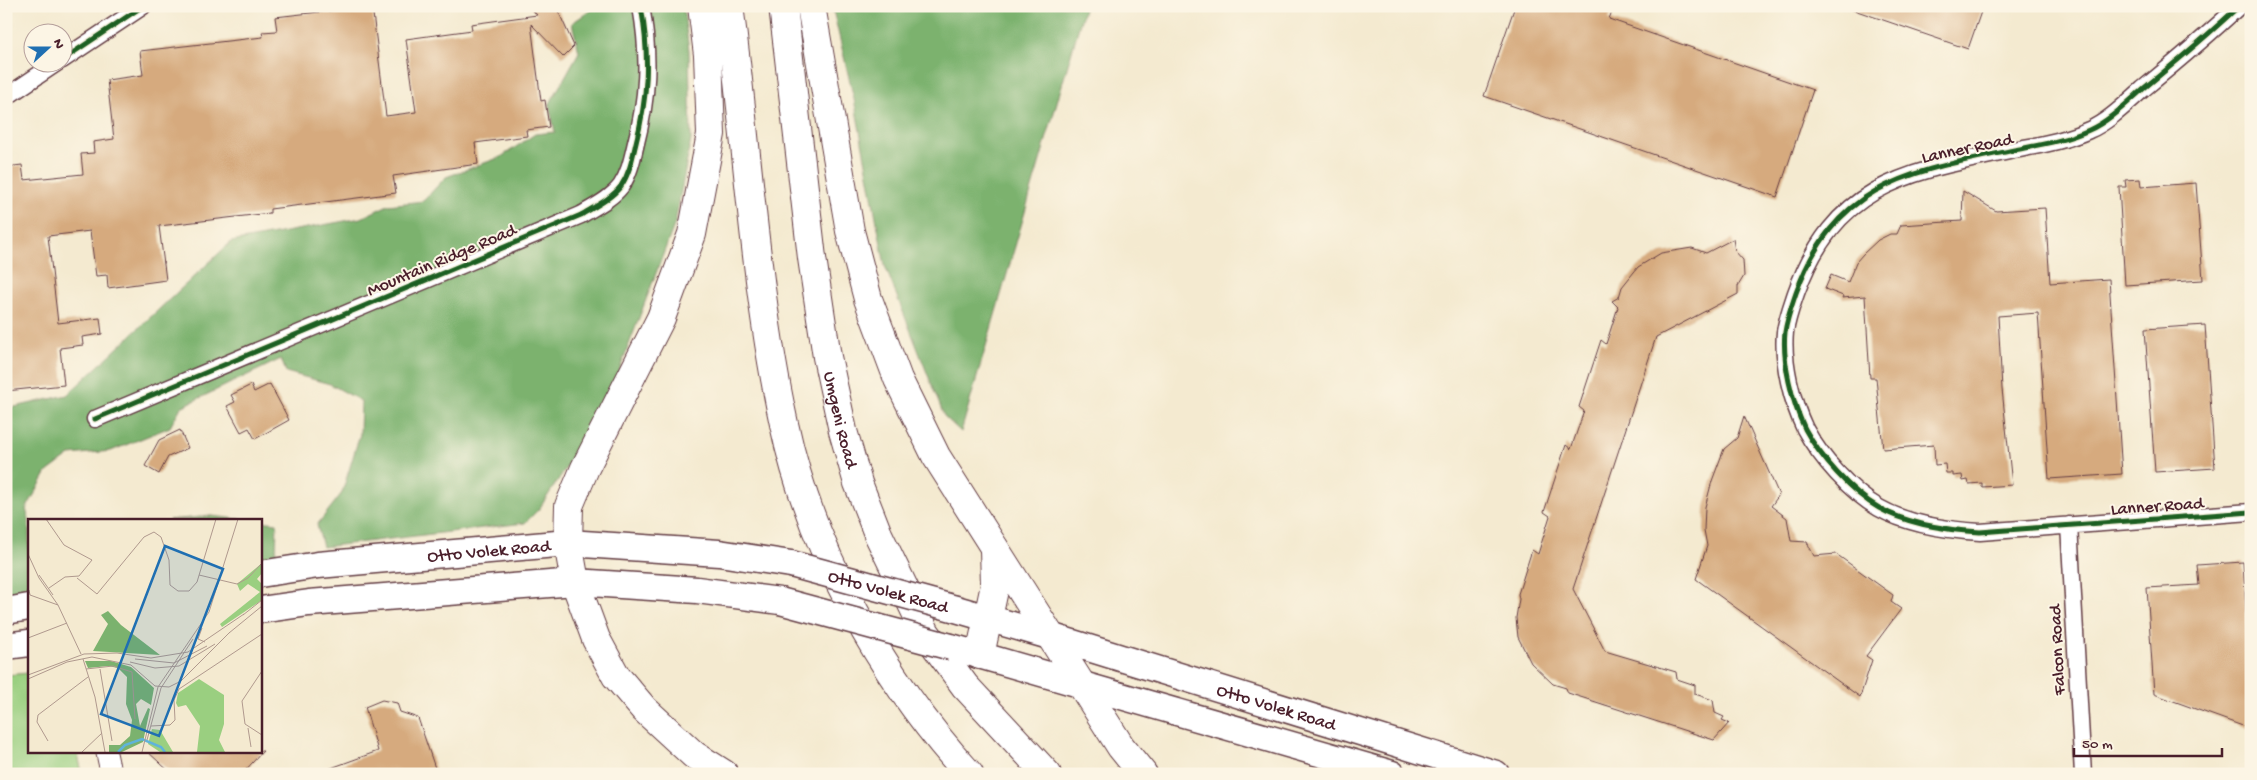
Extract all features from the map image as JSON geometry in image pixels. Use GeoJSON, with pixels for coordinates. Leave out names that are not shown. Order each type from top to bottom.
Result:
{"type":"FeatureCollection","features":[{"type":"Feature","properties":{"kind":"highway"},"geometry":{"type":"LineString","coordinates":[[702,6],[708,55],[711,134],[692,234],[661,318],[585,468],[569,506],[568,543],[575,582],[596,639],[616,676],[644,709],[694,755],[724,774]]}},
{"type":"Feature","properties":{"kind":"highway"},"geometry":{"type":"LineString","coordinates":[[729,6],[759,281],[784,425],[803,487],[818,533],[845,595],[910,702],[969,774]]}},
{"type":"Feature","properties":{"kind":"highway","name":"Umgeni Road"},"geometry":{"type":"LineString","coordinates":[[784,6],[812,258],[827,357],[843,431],[858,483],[878,534],[926,633],[965,686],[1047,774]]}},
{"type":"Feature","properties":{"kind":"highway"},"geometry":{"type":"LineString","coordinates":[[810,6],[850,231],[868,299],[884,346],[916,418],[936,456],[1053,637],[1121,747],[1144,774]]}},
{"type":"Feature","properties":{"kind":"highway"},"geometry":{"type":"LineString","coordinates":[[980,655],[994,585],[994,548]]}},
{"type":"Feature","properties":{"kind":"main road","name":"Otto Volek Road"},"geometry":{"type":"LineString","coordinates":[[261,574],[318,566],[568,543],[719,553],[791,564],[1053,637],[1496,774]]}},
{"type":"Feature","properties":{"kind":"main road","name":"Otto Volek Road"},"geometry":{"type":"LineString","coordinates":[[261,610],[309,602],[575,582],[697,590],[780,601],[980,655],[1392,774]]}},
{"type":"Feature","properties":{"kind":"main road"},"geometry":{"type":"LineString","coordinates":[[6,611],[28,607]]}},
{"type":"Feature","properties":{"kind":"main road"},"geometry":{"type":"LineString","coordinates":[[6,646],[28,643]]}},
{"type":"Feature","properties":{"kind":"street"},"geometry":{"type":"LineString","coordinates":[[72,53],[143,6]]}},
{"type":"Feature","properties":{"kind":"street","name":"Mountain Ridge Road"},"geometry":{"type":"LineString","coordinates":[[95,419],[581,215],[606,199],[620,187],[629,172],[647,89],[648,58],[641,6]]}},
{"type":"Feature","properties":{"kind":"street","name":"Lanner Road"},"geometry":{"type":"LineString","coordinates":[[2240,6],[2121,108],[2090,130],[2064,140],[1914,172],[1878,188],[1855,205],[1828,231],[1810,259],[1790,312],[1785,345],[1789,376],[1799,416],[1814,446],[1846,482],[1878,508],[1913,521],[1946,530],[1980,532],[2251,512]]}},
{"type":"Feature","properties":{"kind":"street"},"geometry":{"type":"LineString","coordinates":[[6,98],[44,72]]}},
{"type":"Feature","properties":{"kind":"street","name":"Falcon Road"},"geometry":{"type":"LineString","coordinates":[[2069,524],[2083,774]]}},
{"type":"Feature","properties":{"kind":"street"},"geometry":{"type":"LineString","coordinates":[[106,752],[111,774]]}},
{"type":"Feature","properties":{"kind":"green space"},"geometry":{"type":"Polygon","coordinates":[[[597,6],[683,6],[689,50],[691,140],[675,223],[619,371],[572,459],[539,509],[525,523],[323,547],[317,525],[342,493],[360,434],[361,401],[330,384],[286,372],[281,359],[181,407],[170,427],[111,451],[70,455],[47,472],[26,509],[29,519],[28,593],[6,597],[6,409],[67,395],[231,242],[361,218],[388,205],[423,201],[446,177],[501,157],[535,134],[555,132],[549,105],[579,52],[572,23],[597,6]]]}},
{"type":"Feature","properties":{"kind":"green space"},"geometry":{"type":"Polygon","coordinates":[[[832,6],[1085,6],[961,432],[944,416],[885,266],[854,99],[832,6]]]}},
{"type":"Feature","properties":{"kind":"green space"},"geometry":{"type":"Polygon","coordinates":[[[211,516],[239,519],[180,519],[211,516]]]}},
{"type":"Feature","properties":{"kind":"green space"},"geometry":{"type":"Polygon","coordinates":[[[261,521],[277,523],[276,558],[261,560],[261,521]]]}},
{"type":"Feature","properties":{"kind":"green space"},"geometry":{"type":"Polygon","coordinates":[[[28,673],[28,752],[77,752],[81,768],[75,774],[6,774],[6,675],[28,673]]]}},
{"type":"Feature","properties":{"kind":"building"},"geometry":{"type":"Polygon","coordinates":[[[336,6],[372,6],[386,116],[416,112],[406,39],[472,30],[471,24],[537,15],[529,6],[556,6],[574,46],[563,57],[531,24],[541,101],[545,100],[549,127],[526,130],[527,136],[475,143],[478,164],[393,176],[396,193],[270,209],[270,213],[159,226],[166,280],[108,288],[107,275],[96,276],[90,231],[48,236],[58,323],[100,318],[102,334],[82,337],[83,345],[60,348],[64,385],[6,391],[6,167],[22,165],[24,180],[83,174],[81,154],[94,153],[93,142],[114,139],[107,80],[143,75],[140,51],[263,37],[262,32],[277,31],[275,17],[337,10],[336,6]]]}},
{"type":"Feature","properties":{"kind":"building"},"geometry":{"type":"Polygon","coordinates":[[[1515,6],[1614,6],[1609,19],[1813,90],[1777,197],[1484,96],[1515,6]]]}},
{"type":"Feature","properties":{"kind":"building"},"geometry":{"type":"Polygon","coordinates":[[[1851,6],[1983,6],[1968,49],[1851,9],[1851,6]]]}},
{"type":"Feature","properties":{"kind":"building"},"geometry":{"type":"Polygon","coordinates":[[[2140,179],[2141,187],[2196,183],[2203,280],[2125,285],[2119,187],[2126,187],[2125,180],[2140,179]]]}},
{"type":"Feature","properties":{"kind":"building"},"geometry":{"type":"Polygon","coordinates":[[[1963,191],[1996,211],[2045,208],[2050,283],[2109,279],[2122,474],[2049,479],[2038,313],[1998,316],[2002,389],[2012,485],[1982,487],[1982,483],[1969,484],[1968,480],[1963,481],[1962,475],[1953,476],[1953,473],[1946,473],[1945,464],[1935,465],[1934,445],[1883,449],[1876,378],[1870,378],[1865,296],[1842,298],[1843,296],[1825,289],[1831,275],[1848,282],[1856,262],[1863,254],[1878,240],[1890,234],[1897,234],[1901,225],[1962,221],[1963,191]]]}},
{"type":"Feature","properties":{"kind":"building"},"geometry":{"type":"Polygon","coordinates":[[[1733,239],[1735,251],[1743,260],[1744,276],[1738,286],[1738,294],[1656,337],[1573,589],[1605,651],[1676,672],[1677,679],[1695,685],[1695,694],[1713,700],[1715,713],[1724,717],[1722,720],[1729,723],[1714,740],[1568,693],[1566,688],[1553,684],[1531,663],[1518,637],[1516,618],[1518,594],[1532,550],[1538,554],[1550,516],[1544,512],[1566,445],[1571,449],[1584,411],[1579,407],[1601,340],[1606,344],[1618,307],[1612,301],[1619,297],[1622,287],[1638,267],[1661,253],[1692,248],[1706,253],[1733,239]]]}},
{"type":"Feature","properties":{"kind":"building"},"geometry":{"type":"Polygon","coordinates":[[[2205,325],[2215,468],[2155,472],[2145,329],[2205,325]]]}},
{"type":"Feature","properties":{"kind":"building"},"geometry":{"type":"Polygon","coordinates":[[[270,384],[289,420],[255,439],[249,428],[241,432],[227,406],[235,402],[231,395],[251,385],[254,392],[270,384]]]}},
{"type":"Feature","properties":{"kind":"building"},"geometry":{"type":"Polygon","coordinates":[[[1744,416],[1779,495],[1771,506],[1787,518],[1791,541],[1807,542],[1814,556],[1836,554],[1893,595],[1891,602],[1901,609],[1866,656],[1872,660],[1860,697],[1696,579],[1707,546],[1704,530],[1705,507],[1712,481],[1724,449],[1737,438],[1744,416]]]}},
{"type":"Feature","properties":{"kind":"building"},"geometry":{"type":"Polygon","coordinates":[[[180,430],[188,448],[168,457],[159,474],[145,466],[159,440],[180,430]]]}},
{"type":"Feature","properties":{"kind":"building"},"geometry":{"type":"Polygon","coordinates":[[[2243,562],[2251,687],[2251,729],[2154,694],[2147,588],[2199,585],[2197,565],[2243,562]]]}},
{"type":"Feature","properties":{"kind":"building"},"geometry":{"type":"Polygon","coordinates":[[[382,700],[397,703],[400,712],[418,718],[437,774],[320,774],[320,772],[378,751],[365,707],[382,700]]]}},
{"type":"Feature","properties":{"kind":"building"},"geometry":{"type":"Polygon","coordinates":[[[263,751],[242,774],[172,774],[148,752],[263,751]]]}},
{"type":"Feature","properties":{"kind":"cycle path"},"geometry":{"type":"LineString","coordinates":[[72,53],[143,6]]}},
{"type":"Feature","properties":{"kind":"cycle path"},"geometry":{"type":"LineString","coordinates":[[95,419],[581,215],[607,199],[621,186],[628,172],[643,111],[646,43],[641,6]]}},
{"type":"Feature","properties":{"kind":"cycle path"},"geometry":{"type":"LineString","coordinates":[[2239,6],[2117,112],[2096,127],[2061,140],[1942,166],[1910,175],[1881,188],[1855,204],[1832,226],[1813,256],[1791,307],[1784,344],[1792,394],[1800,418],[1811,440],[1837,473],[1858,493],[1879,508],[1903,519],[1941,528],[1980,532],[2251,512]]}}]}
